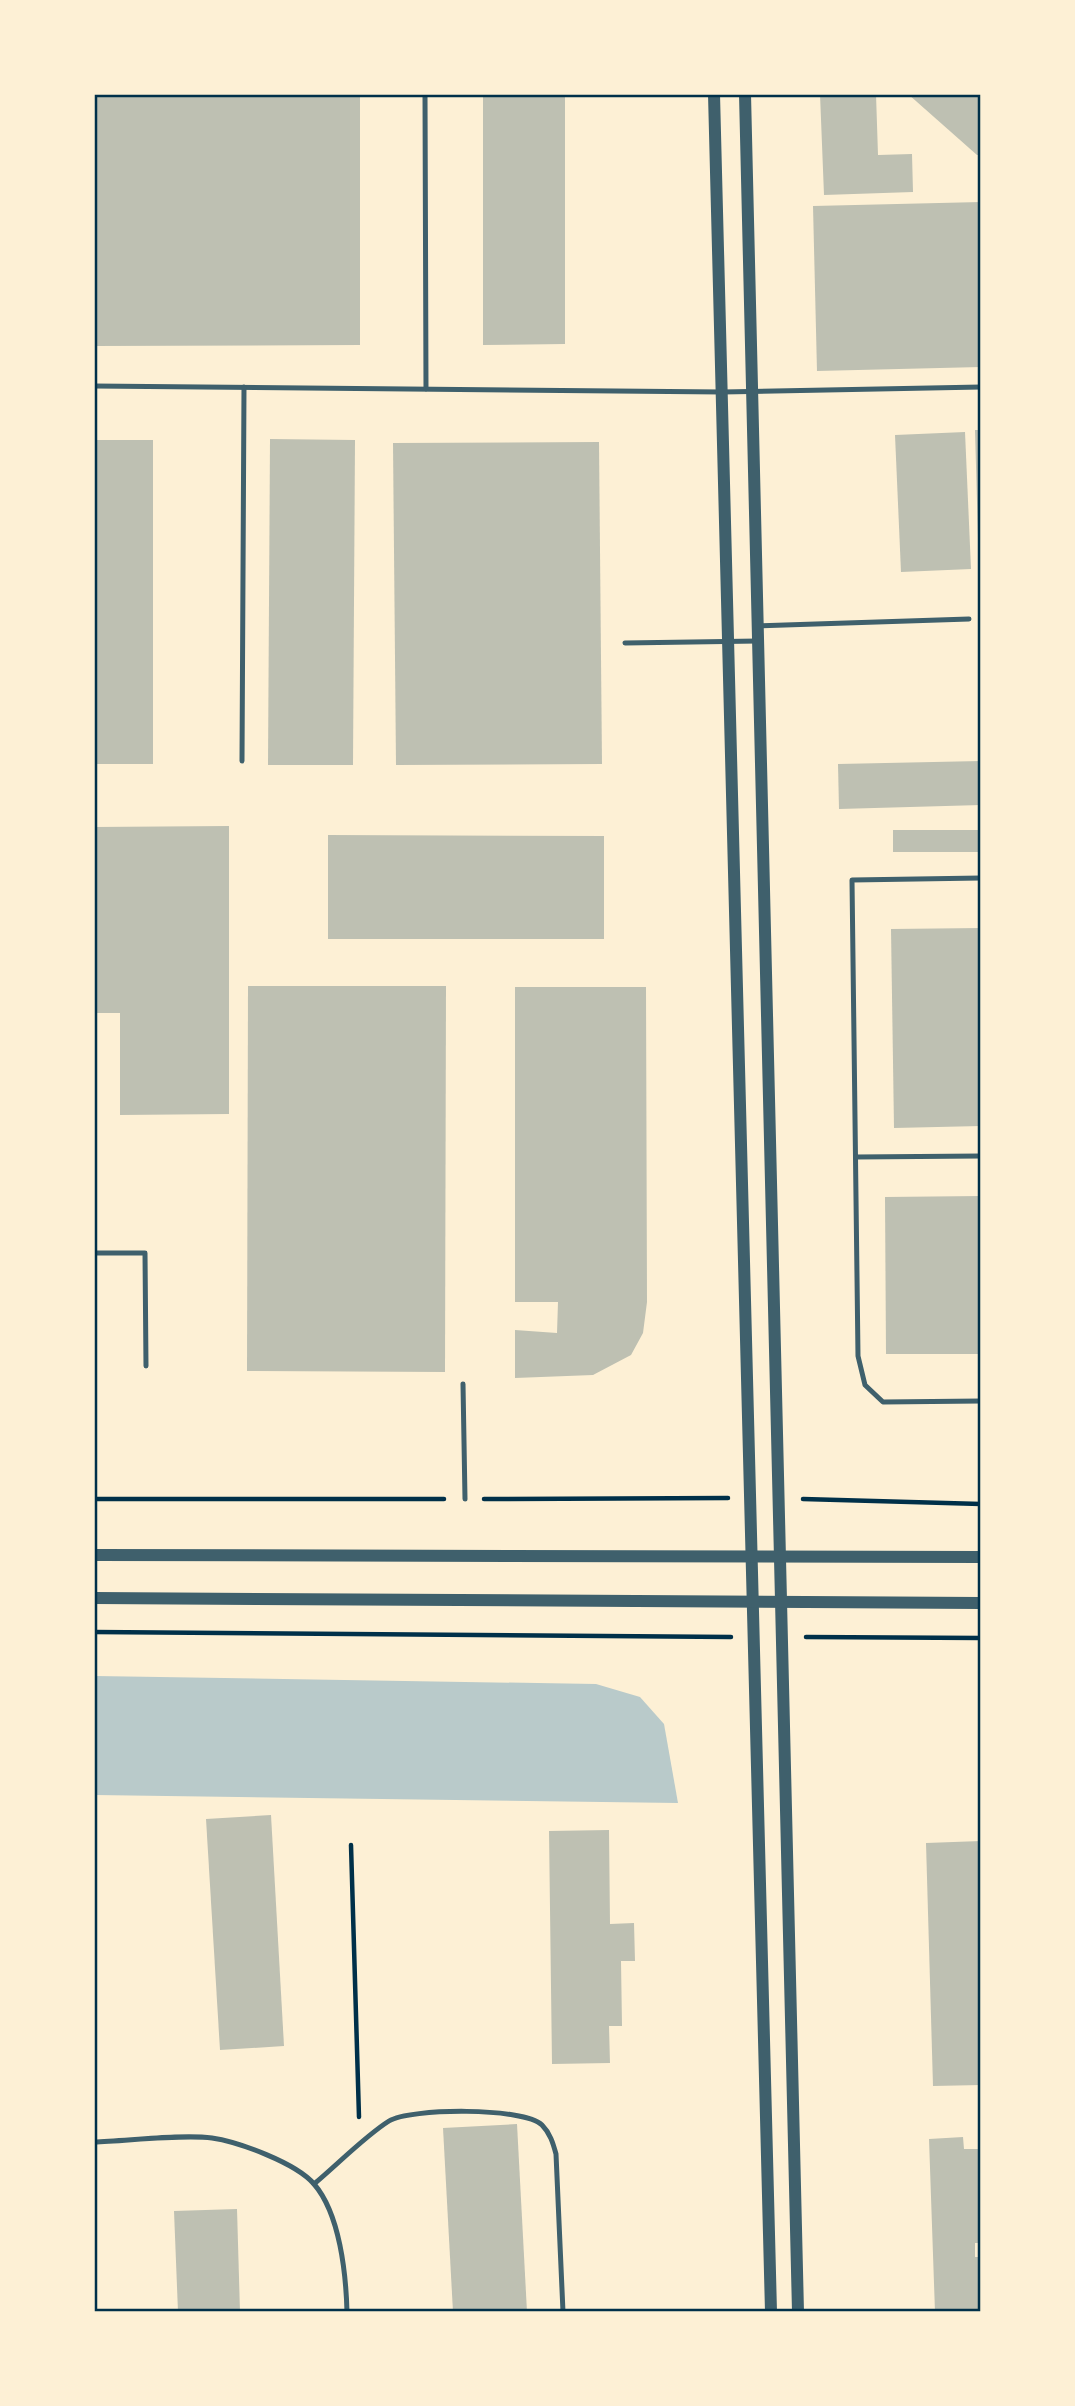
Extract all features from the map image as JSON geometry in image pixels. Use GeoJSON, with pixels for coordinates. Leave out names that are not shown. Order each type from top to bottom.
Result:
{"type":"FeatureCollection","features":[{"type":"Feature","properties":{"kind":"street"},"geometry":{"type":"LineString","coordinates":[[714,94],[754,1555],[771,2312]]}},
{"type":"Feature","properties":{"kind":"street"},"geometry":{"type":"LineString","coordinates":[[745,94],[798,2312]]}},
{"type":"Feature","properties":{"kind":"street"},"geometry":{"type":"LineString","coordinates":[[94,1555],[981,1557]]}},
{"type":"Feature","properties":{"kind":"street"},"geometry":{"type":"LineString","coordinates":[[94,1598],[981,1603]]}},
{"type":"Feature","properties":{"kind":"lane"},"geometry":{"type":"LineString","coordinates":[[425,94],[426,389]]}},
{"type":"Feature","properties":{"kind":"lane"},"geometry":{"type":"LineString","coordinates":[[94,386],[722,392],[981,387]]}},
{"type":"Feature","properties":{"kind":"lane"},"geometry":{"type":"LineString","coordinates":[[242,761],[243,387]]}},
{"type":"Feature","properties":{"kind":"lane"},"geometry":{"type":"LineString","coordinates":[[757,626],[969,619]]}},
{"type":"Feature","properties":{"kind":"lane"},"geometry":{"type":"LineString","coordinates":[[625,643],[758,641]]}},
{"type":"Feature","properties":{"kind":"lane"},"geometry":{"type":"LineString","coordinates":[[981,878],[852,880],[858,1356],[865,1385],[883,1402],[981,1401]]}},
{"type":"Feature","properties":{"kind":"lane"},"geometry":{"type":"LineString","coordinates":[[856,1157],[981,1156]]}},
{"type":"Feature","properties":{"kind":"lane"},"geometry":{"type":"LineString","coordinates":[[94,1253],[145,1253],[146,1366]]}},
{"type":"Feature","properties":{"kind":"lane"},"geometry":{"type":"LineString","coordinates":[[463,1384],[466,1499]]}},
{"type":"Feature","properties":{"kind":"lane"},"geometry":{"type":"LineString","coordinates":[[314,2184],[389,2121],[405,2115],[502,2112],[525,2116],[541,2123],[551,2138],[556,2154],[563,2312]]}},
{"type":"Feature","properties":{"kind":"lane"},"geometry":{"type":"LineString","coordinates":[[94,2142],[211,2138],[252,2150],[295,2170],[314,2184],[334,2224],[346,2271],[347,2312]]}},
{"type":"Feature","properties":{"kind":"path"},"geometry":{"type":"LineString","coordinates":[[94,1499],[752,1498]]}},
{"type":"Feature","properties":{"kind":"path"},"geometry":{"type":"LineString","coordinates":[[778,1499],[981,1504]]}},
{"type":"Feature","properties":{"kind":"path"},"geometry":{"type":"LineString","coordinates":[[94,1632],[755,1637]]}},
{"type":"Feature","properties":{"kind":"path"},"geometry":{"type":"LineString","coordinates":[[782,1637],[981,1638]]}},
{"type":"Feature","properties":{"kind":"path"},"geometry":{"type":"LineString","coordinates":[[351,1845],[360,2146]]}},
{"type":"Feature","properties":{"kind":"shaded area"},"geometry":{"type":"Polygon","coordinates":[[[95,1676],[596,1684],[640,1697],[664,1724],[678,1803],[95,1795],[95,1676]]]}},
{"type":"Feature","properties":{"kind":"building"},"geometry":{"type":"Polygon","coordinates":[[[94,94],[360,94],[360,345],[94,346],[94,94]]]}},
{"type":"Feature","properties":{"kind":"building"},"geometry":{"type":"Polygon","coordinates":[[[483,94],[565,94],[565,344],[483,345],[483,94]]]}},
{"type":"Feature","properties":{"kind":"building"},"geometry":{"type":"Polygon","coordinates":[[[820,94],[876,94],[878,155],[912,154],[913,192],[824,195],[820,94]]]}},
{"type":"Feature","properties":{"kind":"building"},"geometry":{"type":"Polygon","coordinates":[[[908,94],[981,94],[981,155],[977,155],[908,94]]]}},
{"type":"Feature","properties":{"kind":"building"},"geometry":{"type":"Polygon","coordinates":[[[981,202],[981,367],[817,371],[813,206],[981,202]]]}},
{"type":"Feature","properties":{"kind":"building"},"geometry":{"type":"Polygon","coordinates":[[[975,430],[981,430],[981,538],[978,538],[975,430]]]}},
{"type":"Feature","properties":{"kind":"building"},"geometry":{"type":"Polygon","coordinates":[[[965,432],[971,569],[901,572],[895,435],[965,432]]]}},
{"type":"Feature","properties":{"kind":"building"},"geometry":{"type":"Polygon","coordinates":[[[270,439],[355,440],[353,765],[268,765],[270,439]]]}},
{"type":"Feature","properties":{"kind":"building"},"geometry":{"type":"Polygon","coordinates":[[[94,440],[153,440],[153,764],[94,764],[94,440]]]}},
{"type":"Feature","properties":{"kind":"building"},"geometry":{"type":"Polygon","coordinates":[[[599,442],[602,764],[396,765],[393,443],[599,442]]]}},
{"type":"Feature","properties":{"kind":"building"},"geometry":{"type":"Polygon","coordinates":[[[981,761],[981,805],[839,809],[838,764],[981,761]]]}},
{"type":"Feature","properties":{"kind":"building"},"geometry":{"type":"Polygon","coordinates":[[[229,826],[229,1114],[120,1115],[120,1013],[94,1013],[94,827],[229,826]]]}},
{"type":"Feature","properties":{"kind":"building"},"geometry":{"type":"Polygon","coordinates":[[[893,830],[981,830],[981,852],[893,852],[893,830]]]}},
{"type":"Feature","properties":{"kind":"building"},"geometry":{"type":"Polygon","coordinates":[[[328,835],[604,836],[604,939],[328,939],[328,835]]]}},
{"type":"Feature","properties":{"kind":"building"},"geometry":{"type":"Polygon","coordinates":[[[981,928],[981,1126],[894,1128],[891,929],[981,928]]]}},
{"type":"Feature","properties":{"kind":"building"},"geometry":{"type":"Polygon","coordinates":[[[248,986],[446,986],[445,1372],[247,1371],[248,986]]]}},
{"type":"Feature","properties":{"kind":"building"},"geometry":{"type":"Polygon","coordinates":[[[515,987],[646,987],[647,1302],[643,1333],[631,1355],[593,1375],[515,1378],[515,1330],[557,1333],[558,1302],[515,1302],[515,987]]]}},
{"type":"Feature","properties":{"kind":"building"},"geometry":{"type":"Polygon","coordinates":[[[981,1196],[981,1354],[886,1354],[885,1197],[981,1196]]]}},
{"type":"Feature","properties":{"kind":"building"},"geometry":{"type":"Polygon","coordinates":[[[271,1815],[284,2046],[220,2050],[206,1819],[271,1815]]]}},
{"type":"Feature","properties":{"kind":"building"},"geometry":{"type":"Polygon","coordinates":[[[609,1830],[610,1924],[634,1923],[635,1961],[621,1961],[622,2026],[609,2026],[610,2063],[552,2064],[549,1831],[609,1830]]]}},
{"type":"Feature","properties":{"kind":"building"},"geometry":{"type":"Polygon","coordinates":[[[981,1841],[981,2085],[933,2086],[926,1843],[981,1841]]]}},
{"type":"Feature","properties":{"kind":"building"},"geometry":{"type":"Polygon","coordinates":[[[517,2124],[527,2312],[453,2312],[443,2128],[517,2124]]]}},
{"type":"Feature","properties":{"kind":"building"},"geometry":{"type":"Polygon","coordinates":[[[963,2137],[964,2149],[981,2149],[981,2243],[975,2243],[975,2257],[981,2257],[981,2312],[935,2312],[929,2139],[963,2137]]]}},
{"type":"Feature","properties":{"kind":"building"},"geometry":{"type":"Polygon","coordinates":[[[237,2209],[240,2312],[178,2312],[174,2211],[237,2209]]]}}]}
